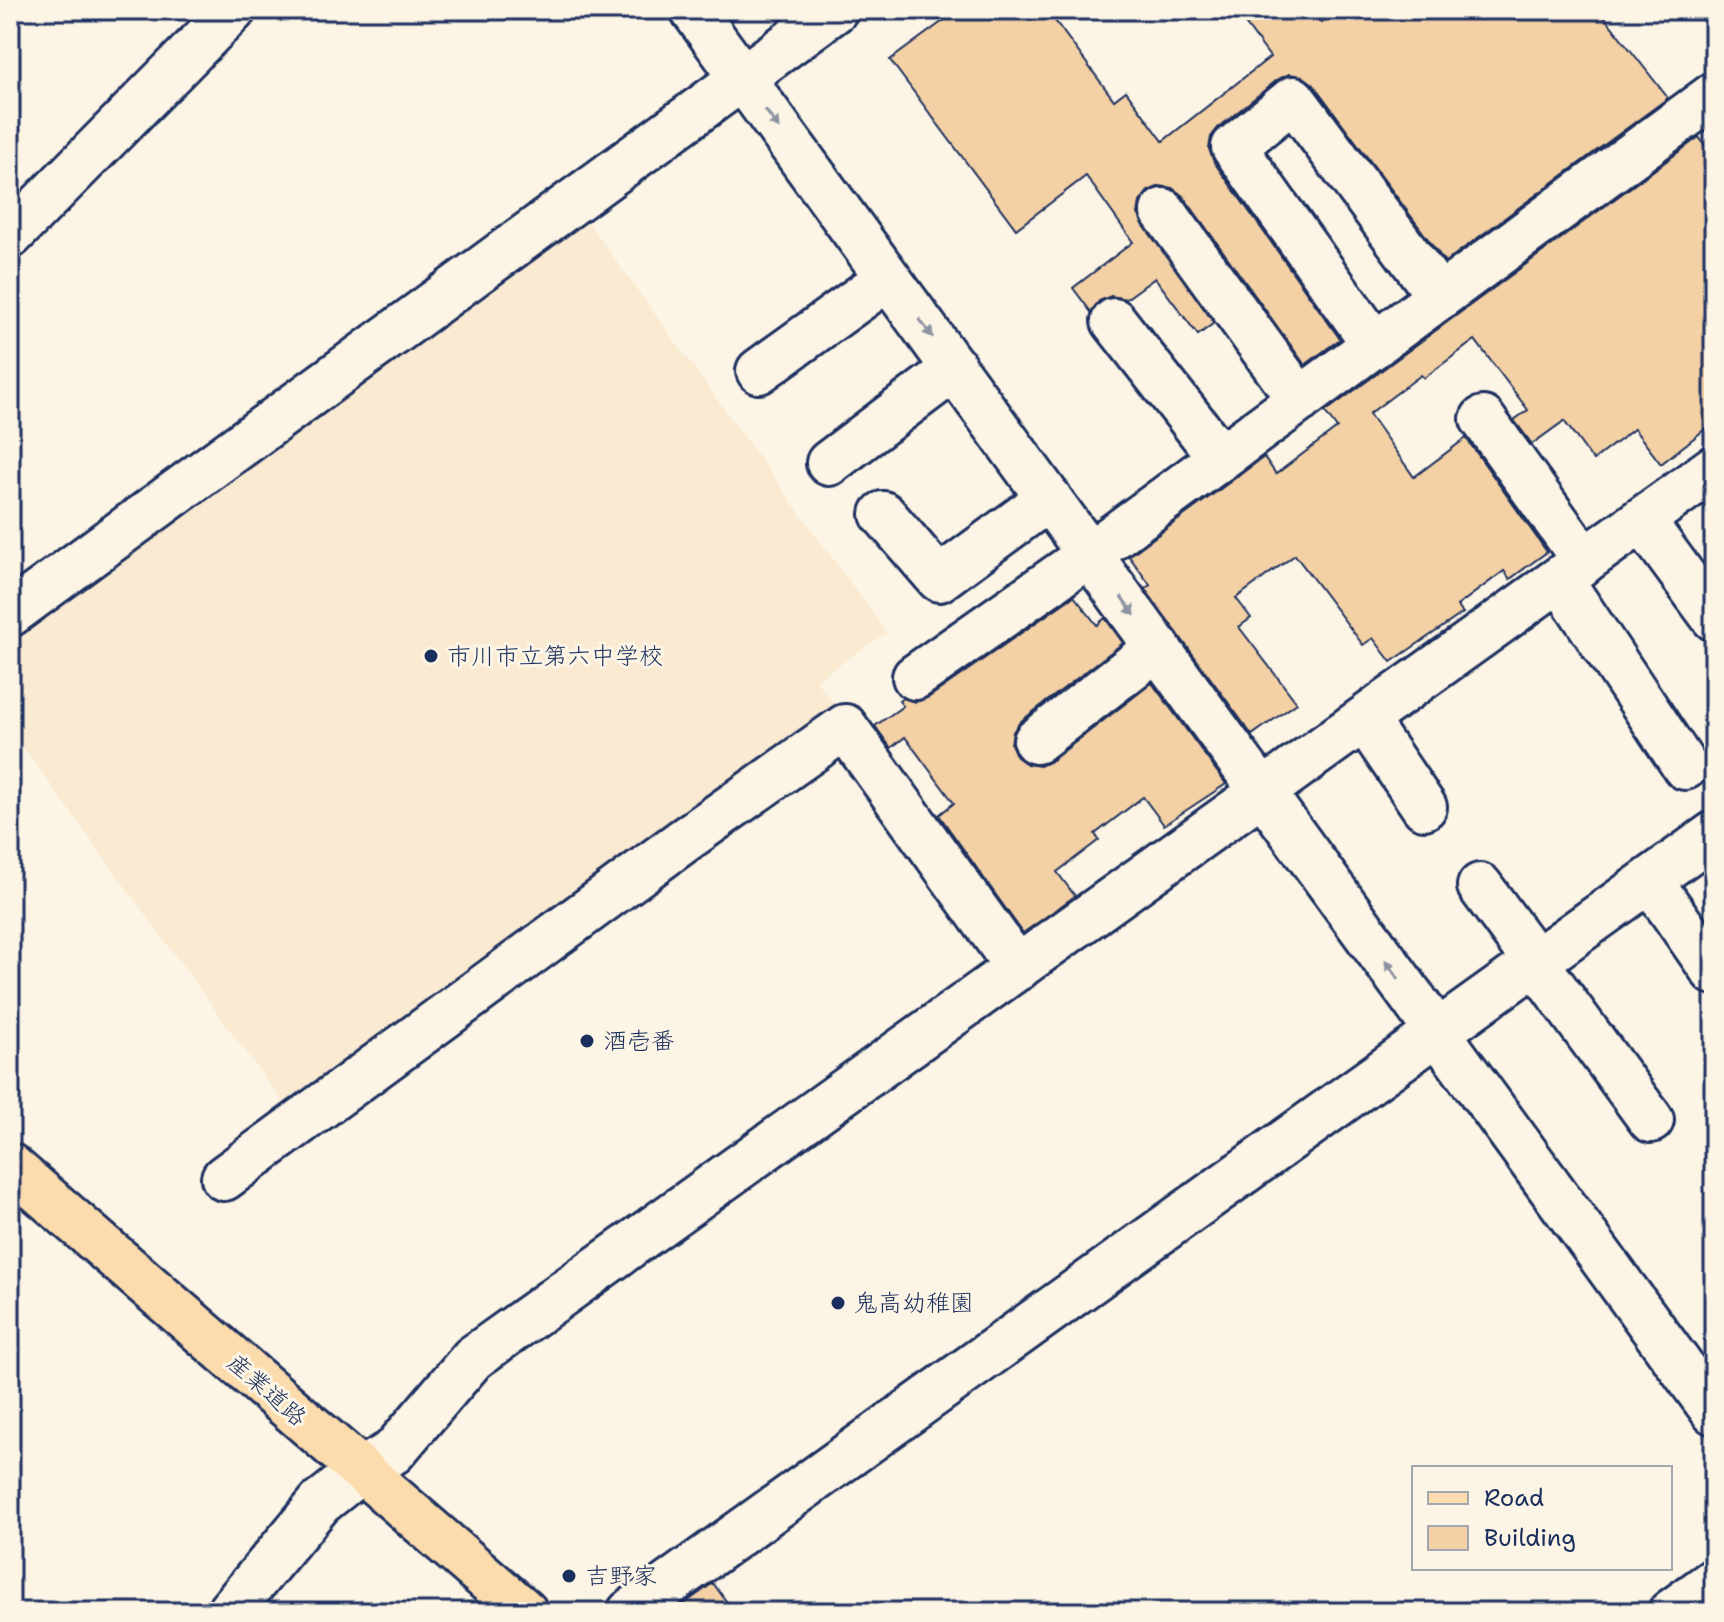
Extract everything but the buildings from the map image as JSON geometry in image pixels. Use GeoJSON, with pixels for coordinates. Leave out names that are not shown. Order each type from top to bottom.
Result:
{"type":"FeatureCollection","features":[{"type":"Feature","properties":{"kind":"main road","name":"産業道路"},"geometry":{"type":"LineString","coordinates":[[10,1166],[525,1612]]}},
{"type":"Feature","properties":{"kind":"street"},"geometry":{"type":"LineString","coordinates":[[10,236],[233,10]]}},
{"type":"Feature","properties":{"kind":"street"},"geometry":{"type":"LineString","coordinates":[[693,10],[1714,1412]]}},
{"type":"Feature","properties":{"kind":"street"},"geometry":{"type":"LineString","coordinates":[[10,614],[835,10]]}},
{"type":"Feature","properties":{"kind":"street"},"geometry":{"type":"LineString","coordinates":[[915,677],[1090,554],[1714,95]]}},
{"type":"Feature","properties":{"kind":"street"},"geometry":{"type":"LineString","coordinates":[[1375,345],[1234,147],[1293,99],[1440,297]]}},
{"type":"Feature","properties":{"kind":"street"},"geometry":{"type":"LineString","coordinates":[[1163,211],[1300,400]]}},
{"type":"Feature","properties":{"kind":"street"},"geometry":{"type":"LineString","coordinates":[[759,371],[888,278]]}},
{"type":"Feature","properties":{"kind":"street"},"geometry":{"type":"LineString","coordinates":[[1114,321],[1221,458]]}},
{"type":"Feature","properties":{"kind":"street"},"geometry":{"type":"LineString","coordinates":[[829,463],[955,368]]}},
{"type":"Feature","properties":{"kind":"street"},"geometry":{"type":"LineString","coordinates":[[1483,419],[1685,767]]}},
{"type":"Feature","properties":{"kind":"street"},"geometry":{"type":"LineString","coordinates":[[229,1612],[320,1503],[360,1471],[393,1452],[473,1358],[1714,468]]}},
{"type":"Feature","properties":{"kind":"street"},"geometry":{"type":"LineString","coordinates":[[883,514],[939,579],[1049,498]]}},
{"type":"Feature","properties":{"kind":"street"},"geometry":{"type":"LineString","coordinates":[[1642,520],[1714,618]]}},
{"type":"Feature","properties":{"kind":"street"},"geometry":{"type":"LineString","coordinates":[[1036,741],[1158,647]]}},
{"type":"Feature","properties":{"kind":"street"},"geometry":{"type":"LineString","coordinates":[[1365,720],[1424,807]]}},
{"type":"Feature","properties":{"kind":"street"},"geometry":{"type":"LineString","coordinates":[[224,1178],[683,841],[845,727],[1018,968]]}},
{"type":"Feature","properties":{"kind":"street"},"geometry":{"type":"LineString","coordinates":[[630,1612],[1714,834]]}},
{"type":"Feature","properties":{"kind":"street"},"geometry":{"type":"LineString","coordinates":[[1650,880],[1714,972]]}},
{"type":"Feature","properties":{"kind":"street"},"geometry":{"type":"LineString","coordinates":[[1480,886],[1651,1120]]}},
{"type":"Feature","properties":{"kind":"street"},"geometry":{"type":"LineString","coordinates":[[1671,1612],[1714,1581]]}},
{"type":"Feature","properties":{"kind":"shaded area","name":"市川市立第六中学校"},"geometry":{"type":"Polygon","coordinates":[[[583,215],[887,633],[816,680],[837,708],[283,1103],[10,729],[10,628],[583,215]]]}},
{"type":"Feature","properties":{"kind":"place","name":"市川市立第六中学校"},"geometry":{"type":"Point","coordinates":[431,656]}},
{"type":"Feature","properties":{"kind":"place","name":"酒壱番"},"geometry":{"type":"Point","coordinates":[587,1041]}},
{"type":"Feature","properties":{"kind":"place","name":"鬼高幼稚園"},"geometry":{"type":"Point","coordinates":[838,1303]}},
{"type":"Feature","properties":{"kind":"place","name":"吉野家"},"geometry":{"type":"Point","coordinates":[569,1576]}}]}
